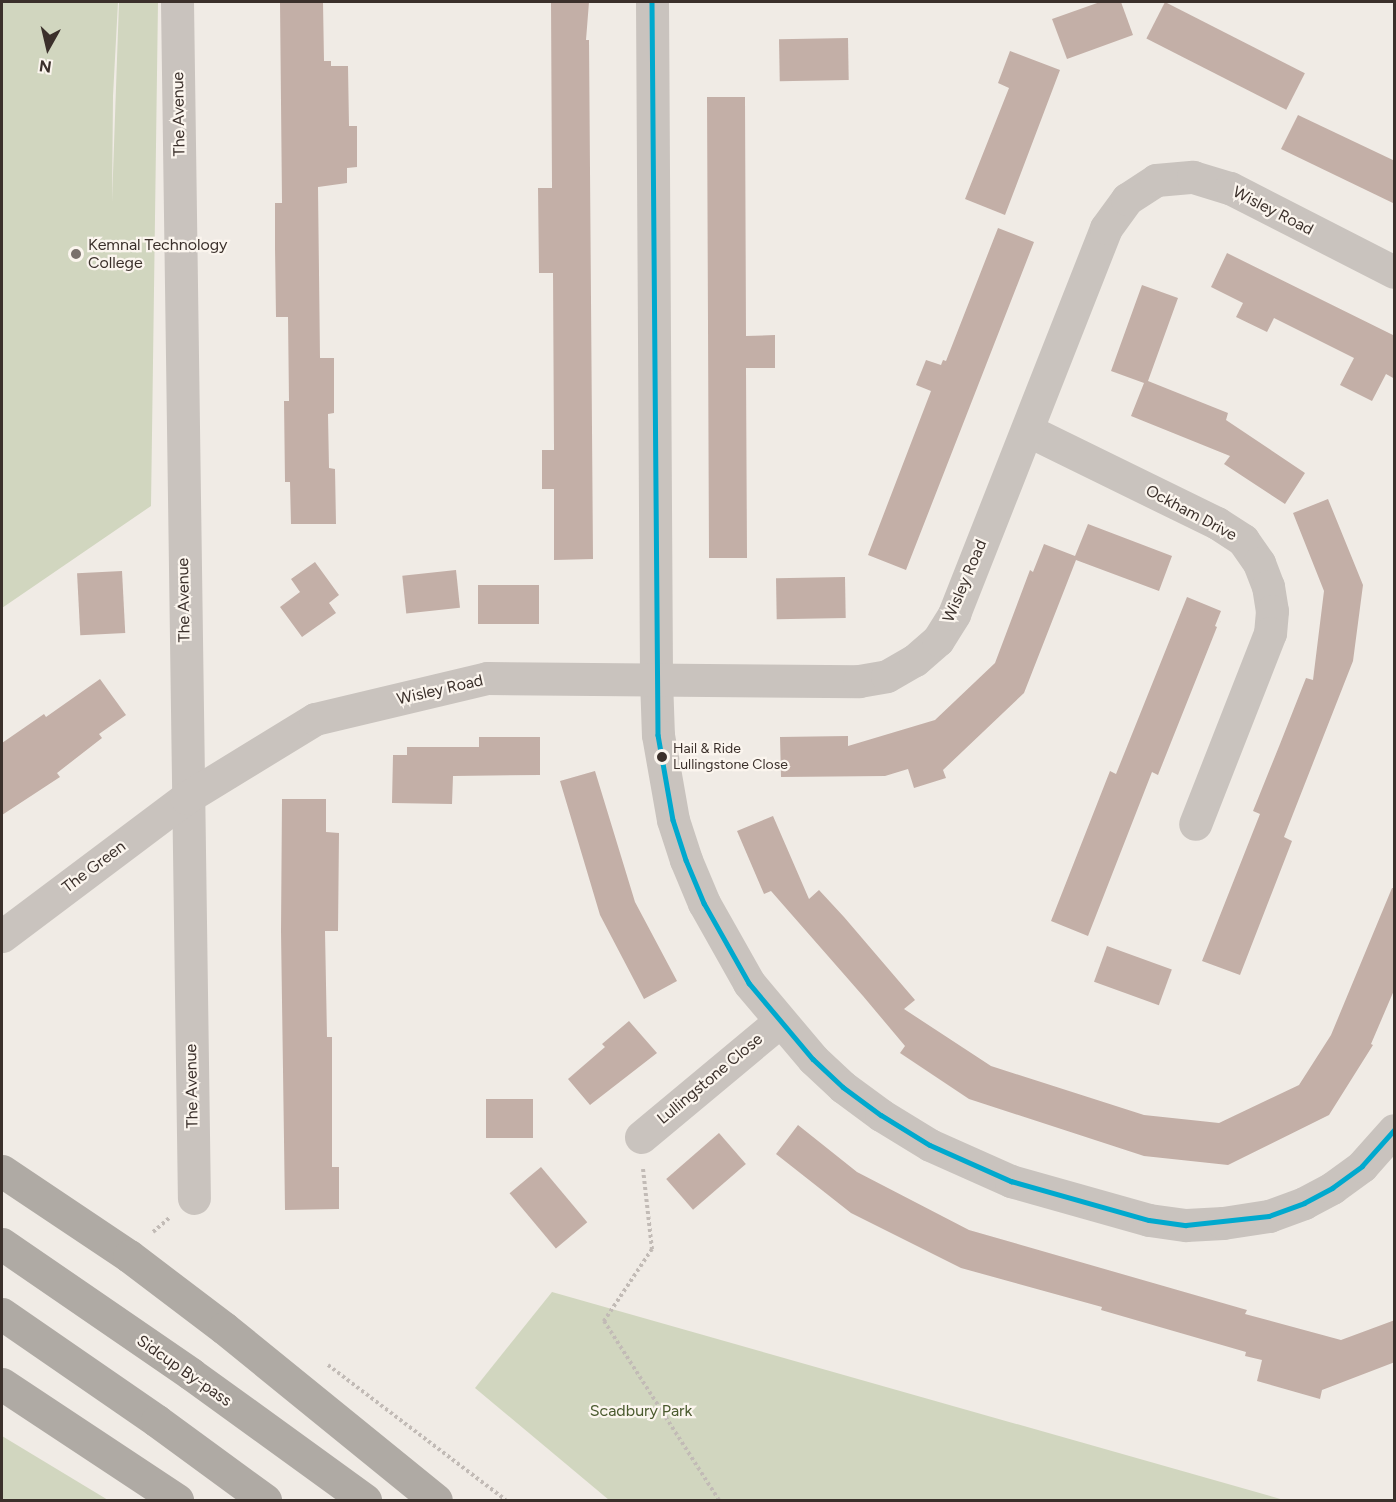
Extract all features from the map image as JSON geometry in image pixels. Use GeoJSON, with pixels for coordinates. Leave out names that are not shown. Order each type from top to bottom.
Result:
{"type":"FeatureCollection","features":[{"type":"Feature","properties":{"kind":"highway"},"geometry":{"type":"LineString","coordinates":[[2,1171],[129,1256],[224,1328],[436,1500]]}},
{"type":"Feature","properties":{"kind":"highway","name":"Sidcup By-pass"},"geometry":{"type":"LineString","coordinates":[[2,1244],[191,1374],[365,1500]]}},
{"type":"Feature","properties":{"kind":"highway"},"geometry":{"type":"LineString","coordinates":[[2,1314],[157,1421],[265,1500]]}},
{"type":"Feature","properties":{"kind":"highway"},"geometry":{"type":"LineString","coordinates":[[2,1384],[177,1500]]}},
{"type":"Feature","properties":{"kind":"street","name":"The Avenue"},"geometry":{"type":"LineString","coordinates":[[177,2],[186,798],[194,1198]]}},
{"type":"Feature","properties":{"kind":"street"},"geometry":{"type":"LineString","coordinates":[[652,2],[658,735],[665,783],[686,860],[727,948],[748,983],[779,1022],[843,1086],[881,1115],[930,1145],[1011,1181],[1149,1220],[1186,1225],[1223,1223],[1269,1216],[1296,1206],[1332,1188],[1362,1166],[1395,1130]]}},
{"type":"Feature","properties":{"kind":"street","name":"Wisley Road"},"geometry":{"type":"LineString","coordinates":[[186,798],[315,719],[487,678],[859,681],[887,676],[915,660],[938,640],[954,614],[1106,228],[1126,199],[1156,180],[1193,177],[1230,188],[1395,272]]}},
{"type":"Feature","properties":{"kind":"street","name":"Ockham Drive"},"geometry":{"type":"LineString","coordinates":[[1027,430],[1217,523],[1243,540],[1259,563],[1268,586],[1272,611],[1270,633],[1195,824]]}},
{"type":"Feature","properties":{"kind":"street","name":"The Green"},"geometry":{"type":"LineString","coordinates":[[2,936],[186,798]]}},
{"type":"Feature","properties":{"kind":"street","name":"Lullingstone Close"},"geometry":{"type":"LineString","coordinates":[[641,1137],[779,1022]]}},
{"type":"Feature","properties":{"kind":"path"},"geometry":{"type":"LineString","coordinates":[[641,1137],[652,1249],[604,1321],[719,1500]]}},
{"type":"Feature","properties":{"kind":"path"},"geometry":{"type":"LineString","coordinates":[[129,1256],[147,1237],[194,1198]]}},
{"type":"Feature","properties":{"kind":"green space","name":"Kemnal Technology College"},"geometry":{"type":"Polygon","coordinates":[[[2,2],[118,2],[113,96],[112,202],[119,2],[158,2],[151,506],[2,608],[2,2]]]}},
{"type":"Feature","properties":{"kind":"green space","name":"Scadbury Park"},"geometry":{"type":"Polygon","coordinates":[[[552,1292],[1284,1500],[609,1500],[475,1388],[552,1292]]]}},
{"type":"Feature","properties":{"kind":"green space"},"geometry":{"type":"Polygon","coordinates":[[[2,1436],[108,1500],[2,1500],[2,1436]]]}},
{"type":"Feature","properties":{"kind":"building"},"geometry":{"type":"Polygon","coordinates":[[[280,2],[323,2],[324,61],[331,61],[331,66],[348,66],[349,126],[357,126],[357,167],[347,168],[347,183],[318,187],[320,358],[334,358],[334,413],[328,414],[329,468],[335,469],[336,524],[291,524],[290,482],[285,482],[284,401],[289,401],[288,317],[276,317],[275,248],[275,203],[282,203],[280,2]]]}},
{"type":"Feature","properties":{"kind":"building"},"geometry":{"type":"Polygon","coordinates":[[[551,2],[589,2],[586,40],[589,40],[593,559],[554,560],[554,489],[542,489],[542,450],[554,450],[553,273],[539,273],[538,188],[552,188],[551,2]]]}},
{"type":"Feature","properties":{"kind":"building"},"geometry":{"type":"Polygon","coordinates":[[[1100,2],[1121,2],[1133,35],[1067,59],[1052,19],[1100,2]]]}},
{"type":"Feature","properties":{"kind":"building"},"geometry":{"type":"Polygon","coordinates":[[[1165,2],[1305,73],[1286,110],[1146,39],[1165,2]]]}},
{"type":"Feature","properties":{"kind":"building"},"geometry":{"type":"Polygon","coordinates":[[[848,38],[849,80],[780,81],[779,39],[848,38]]]}},
{"type":"Feature","properties":{"kind":"building"},"geometry":{"type":"Polygon","coordinates":[[[1010,51],[1060,70],[1005,215],[965,199],[1009,88],[998,83],[1010,51]]]}},
{"type":"Feature","properties":{"kind":"building"},"geometry":{"type":"Polygon","coordinates":[[[707,97],[745,97],[746,336],[775,335],[775,368],[746,368],[747,558],[709,558],[707,97]]]}},
{"type":"Feature","properties":{"kind":"building"},"geometry":{"type":"Polygon","coordinates":[[[1298,115],[1395,161],[1395,204],[1281,149],[1298,115]]]}},
{"type":"Feature","properties":{"kind":"building"},"geometry":{"type":"Polygon","coordinates":[[[998,228],[1034,242],[906,570],[868,555],[931,391],[916,385],[926,360],[941,365],[943,360],[946,361],[998,228]]]}},
{"type":"Feature","properties":{"kind":"building"},"geometry":{"type":"Polygon","coordinates":[[[1227,253],[1395,336],[1395,379],[1386,374],[1372,401],[1340,385],[1354,358],[1274,318],[1267,332],[1236,317],[1243,303],[1211,287],[1227,253]]]}},
{"type":"Feature","properties":{"kind":"building"},"geometry":{"type":"Polygon","coordinates":[[[1142,285],[1178,298],[1148,381],[1228,413],[1226,420],[1305,473],[1285,504],[1224,464],[1230,456],[1131,416],[1144,383],[1111,371],[1142,285]]]}},
{"type":"Feature","properties":{"kind":"building"},"geometry":{"type":"Polygon","coordinates":[[[1328,499],[1363,585],[1353,661],[1284,837],[1292,841],[1240,975],[1202,961],[1260,814],[1253,811],[1306,678],[1313,680],[1324,591],[1293,513],[1328,499]]]}},
{"type":"Feature","properties":{"kind":"building"},"geometry":{"type":"Polygon","coordinates":[[[1088,524],[1172,556],[1159,591],[1076,560],[1024,693],[943,770],[946,778],[914,788],[908,769],[885,776],[781,777],[780,737],[848,736],[848,746],[935,720],[995,663],[1030,570],[1033,572],[1044,544],[1075,556],[1088,524]]]}},
{"type":"Feature","properties":{"kind":"building"},"geometry":{"type":"Polygon","coordinates":[[[315,562],[339,595],[329,603],[336,613],[302,637],[280,607],[300,592],[291,579],[315,562]]]}},
{"type":"Feature","properties":{"kind":"building"},"geometry":{"type":"Polygon","coordinates":[[[456,570],[460,608],[406,613],[402,576],[456,570]]]}},
{"type":"Feature","properties":{"kind":"building"},"geometry":{"type":"Polygon","coordinates":[[[122,571],[125,633],[80,635],[77,573],[122,571]]]}},
{"type":"Feature","properties":{"kind":"building"},"geometry":{"type":"Polygon","coordinates":[[[845,577],[846,618],[777,619],[776,578],[845,577]]]}},
{"type":"Feature","properties":{"kind":"building"},"geometry":{"type":"Polygon","coordinates":[[[478,585],[539,585],[539,624],[478,624],[478,585]]]}},
{"type":"Feature","properties":{"kind":"building"},"geometry":{"type":"Polygon","coordinates":[[[1187,597],[1221,611],[1215,626],[1217,627],[1158,775],[1152,772],[1088,936],[1051,921],[1110,771],[1116,774],[1187,597]]]}},
{"type":"Feature","properties":{"kind":"building"},"geometry":{"type":"Polygon","coordinates":[[[100,679],[126,715],[99,734],[102,738],[57,773],[60,777],[2,815],[2,743],[44,714],[46,717],[100,679]]]}},
{"type":"Feature","properties":{"kind":"building"},"geometry":{"type":"Polygon","coordinates":[[[479,737],[540,737],[540,775],[453,776],[452,804],[392,803],[393,755],[407,755],[407,747],[479,747],[479,737]]]}},
{"type":"Feature","properties":{"kind":"building"},"geometry":{"type":"Polygon","coordinates":[[[595,771],[635,902],[677,981],[644,999],[600,915],[560,781],[595,771]]]}},
{"type":"Feature","properties":{"kind":"building"},"geometry":{"type":"Polygon","coordinates":[[[282,799],[326,799],[326,832],[339,833],[338,931],[325,931],[327,1037],[332,1037],[332,1167],[339,1167],[339,1209],[285,1210],[281,931],[282,799]]]}},
{"type":"Feature","properties":{"kind":"building"},"geometry":{"type":"Polygon","coordinates":[[[773,816],[809,899],[819,890],[844,917],[915,1000],[904,1009],[991,1066],[1144,1115],[1219,1123],[1299,1085],[1331,1035],[1392,888],[1395,888],[1395,988],[1371,1044],[1373,1045],[1329,1115],[1228,1165],[1144,1156],[969,1099],[900,1053],[905,1046],[863,996],[771,891],[764,894],[737,831],[773,816]]]}},
{"type":"Feature","properties":{"kind":"building"},"geometry":{"type":"Polygon","coordinates":[[[1107,946],[1172,970],[1159,1005],[1094,982],[1107,946]]]}},
{"type":"Feature","properties":{"kind":"building"},"geometry":{"type":"Polygon","coordinates":[[[629,1021],[657,1053],[590,1105],[568,1079],[605,1047],[602,1044],[629,1021]]]}},
{"type":"Feature","properties":{"kind":"building"},"geometry":{"type":"Polygon","coordinates":[[[486,1099],[533,1099],[533,1138],[486,1138],[486,1099]]]}},
{"type":"Feature","properties":{"kind":"building"},"geometry":{"type":"Polygon","coordinates":[[[798,1125],[857,1172],[969,1230],[1247,1310],[1245,1314],[1341,1340],[1395,1320],[1395,1362],[1322,1390],[1320,1399],[1257,1381],[1262,1360],[1245,1356],[1246,1352],[1101,1310],[1102,1307],[961,1268],[851,1213],[776,1154],[798,1125]]]}},
{"type":"Feature","properties":{"kind":"building"},"geometry":{"type":"Polygon","coordinates":[[[719,1133],[746,1164],[693,1210],[666,1179],[719,1133]]]}},
{"type":"Feature","properties":{"kind":"building"},"geometry":{"type":"Polygon","coordinates":[[[541,1167],[587,1222],[556,1249],[510,1193],[541,1167]]]}},
{"type":"Feature","properties":{"kind":"transit line"},"geometry":{"type":"LineString","coordinates":[[652,2],[658,735],[673,820],[686,860],[704,903],[749,983],[813,1059],[843,1087],[881,1115],[930,1145],[1011,1181],[1149,1220],[1186,1225],[1269,1216],[1304,1203],[1332,1188],[1362,1166],[1394,1130]]}},
{"type":"Feature","properties":{"kind":"place","name":"Kemnal Technology College"},"geometry":{"type":"Point","coordinates":[76,254]}},
{"type":"Feature","properties":{"kind":"place","name":"Hail & Ride Lullingstone Close"},"geometry":{"type":"Point","coordinates":[662,757]}}]}
